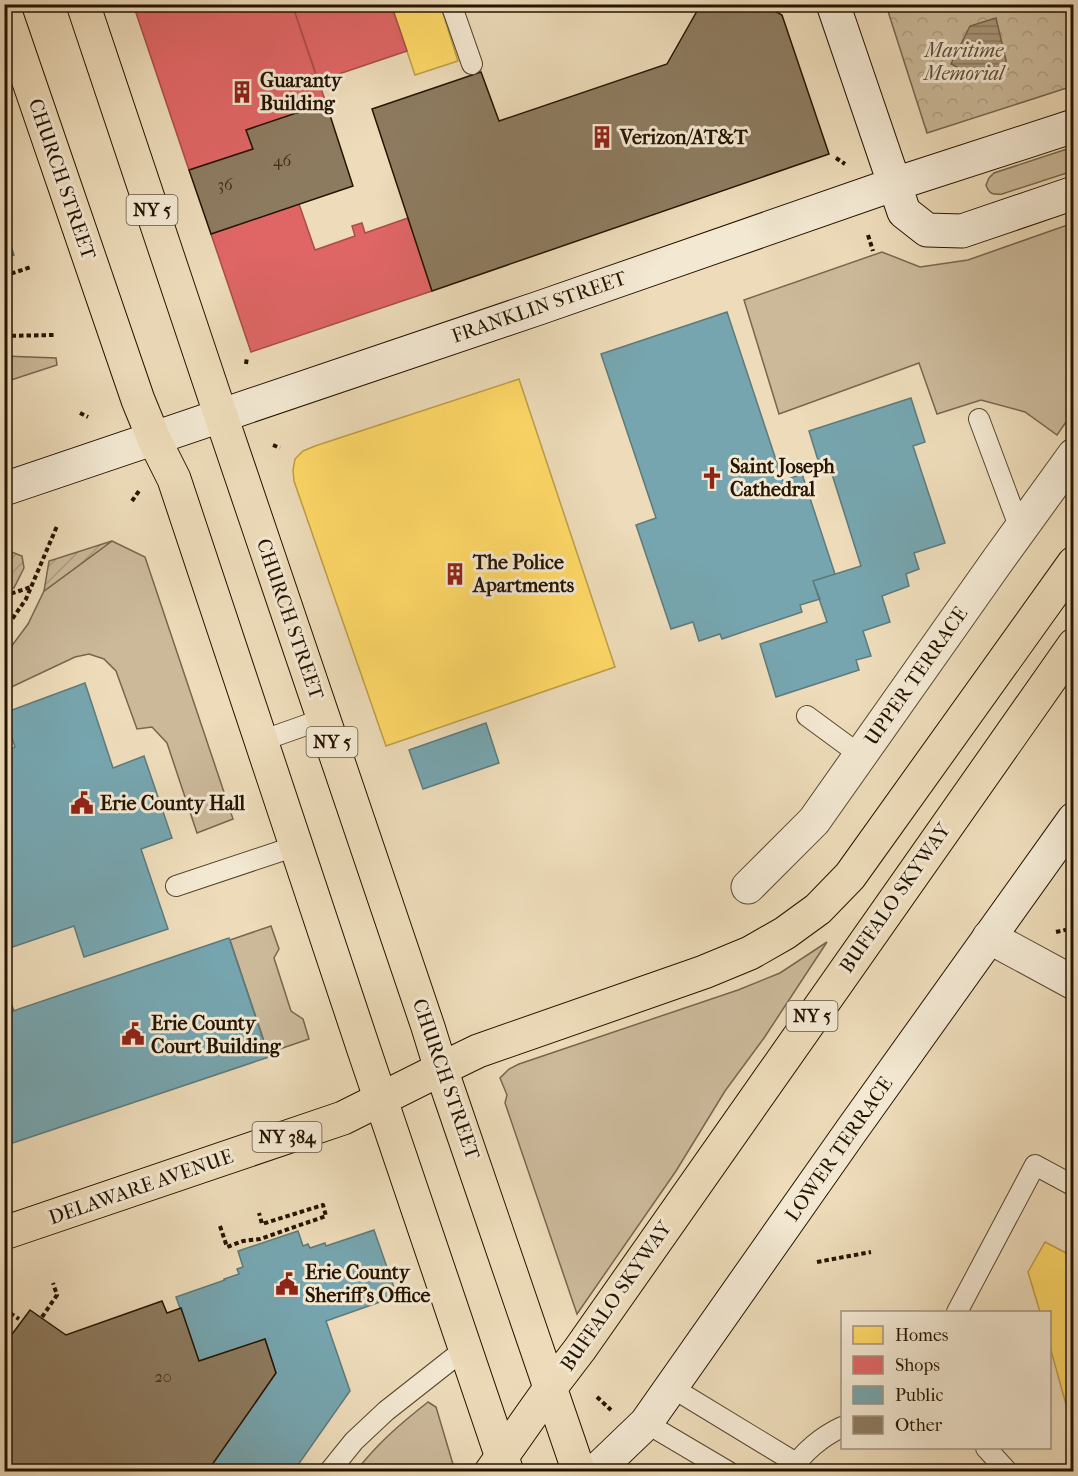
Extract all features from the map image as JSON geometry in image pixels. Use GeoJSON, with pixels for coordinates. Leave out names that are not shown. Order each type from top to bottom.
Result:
{"type":"FeatureCollection","features":[{"type":"Feature","properties":{"kind":"main road","name":"CHURCH STREET"},"geometry":{"type":"LineString","coordinates":[[83,4],[579,1472]]}},
{"type":"Feature","properties":{"kind":"main road","name":"CHURCH STREET"},"geometry":{"type":"LineString","coordinates":[[4,9],[138,400],[174,479],[466,1348],[500,1466]]}},
{"type":"Feature","properties":{"kind":"main road"},"geometry":{"type":"LineString","coordinates":[[441,1069],[478,1051],[692,976],[750,953],[785,933],[818,909],[850,876],[1074,563]]}},
{"type":"Feature","properties":{"kind":"main road","name":"BUFFALO SKYWAY"},"geometry":{"type":"LineString","coordinates":[[551,1387],[1074,645]]}},
{"type":"Feature","properties":{"kind":"main road","name":"DELAWARE AVENUE"},"geometry":{"type":"LineString","coordinates":[[4,1233],[343,1118],[441,1069]]}},
{"type":"Feature","properties":{"kind":"main road","name":"NY 5"},"geometry":{"type":"LineString","coordinates":[[500,1466],[551,1387]]}},
{"type":"Feature","properties":{"kind":"street"},"geometry":{"type":"LineString","coordinates":[[833,4],[904,212],[927,230],[962,231],[1074,193]]}},
{"type":"Feature","properties":{"kind":"street","name":"FRANKLIN STREET"},"geometry":{"type":"LineString","coordinates":[[4,489],[539,308],[895,184],[1074,126]]}},
{"type":"Feature","properties":{"kind":"street","name":"UPPER TERRACE"},"geometry":{"type":"LineString","coordinates":[[748,887],[814,821],[1074,455]]}},
{"type":"Feature","properties":{"kind":"street","name":"LOWER TERRACE"},"geometry":{"type":"LineString","coordinates":[[595,1472],[646,1423],[988,937],[1074,819]]}},
{"type":"Feature","properties":{"kind":"street"},"geometry":{"type":"LineString","coordinates":[[988,937],[1074,982]]}},
{"type":"Feature","properties":{"kind":"lane"},"geometry":{"type":"LineString","coordinates":[[451,4],[472,64]]}},
{"type":"Feature","properties":{"kind":"lane"},"geometry":{"type":"LineString","coordinates":[[980,419],[1020,530]]}},
{"type":"Feature","properties":{"kind":"lane"},"geometry":{"type":"LineString","coordinates":[[807,716],[860,755]]}},
{"type":"Feature","properties":{"kind":"lane"},"geometry":{"type":"LineString","coordinates":[[261,741],[323,718]]}},
{"type":"Feature","properties":{"kind":"lane"},"geometry":{"type":"LineString","coordinates":[[176,886],[296,846]]}},
{"type":"Feature","properties":{"kind":"lane"},"geometry":{"type":"LineString","coordinates":[[958,1311],[1035,1165],[1074,1186]]}},
{"type":"Feature","properties":{"kind":"lane"},"geometry":{"type":"LineString","coordinates":[[329,1472],[354,1441],[386,1411],[466,1348]]}},
{"type":"Feature","properties":{"kind":"lane"},"geometry":{"type":"LineString","coordinates":[[671,1387],[793,1467],[826,1435],[841,1428]]}},
{"type":"Feature","properties":{"kind":"lane"},"geometry":{"type":"LineString","coordinates":[[646,1423],[729,1472]]}},
{"type":"Feature","properties":{"kind":"lane"},"geometry":{"type":"LineString","coordinates":[[987,1449],[1008,1472]]}},
{"type":"Feature","properties":{"kind":"path"},"geometry":{"type":"LineString","coordinates":[[836,158],[847,165]]}},
{"type":"Feature","properties":{"kind":"path"},"geometry":{"type":"LineString","coordinates":[[868,235],[873,251]]}},
{"type":"Feature","properties":{"kind":"path"},"geometry":{"type":"LineString","coordinates":[[4,276],[31,267]]}},
{"type":"Feature","properties":{"kind":"path"},"geometry":{"type":"LineString","coordinates":[[4,336],[54,335]]}},
{"type":"Feature","properties":{"kind":"path"},"geometry":{"type":"LineString","coordinates":[[246,364],[247,357]]}},
{"type":"Feature","properties":{"kind":"path"},"geometry":{"type":"LineString","coordinates":[[80,413],[88,417]]}},
{"type":"Feature","properties":{"kind":"path"},"geometry":{"type":"LineString","coordinates":[[273,445],[280,448]]}},
{"type":"Feature","properties":{"kind":"path"},"geometry":{"type":"LineString","coordinates":[[132,501],[139,491]]}},
{"type":"Feature","properties":{"kind":"path"},"geometry":{"type":"LineString","coordinates":[[4,631],[26,599],[57,526]]}},
{"type":"Feature","properties":{"kind":"path"},"geometry":{"type":"LineString","coordinates":[[4,596],[31,587]]}},
{"type":"Feature","properties":{"kind":"path"},"geometry":{"type":"LineString","coordinates":[[1053,933],[1074,928]]}},
{"type":"Feature","properties":{"kind":"path"},"geometry":{"type":"LineString","coordinates":[[220,1226],[227,1247],[243,1241],[270,1238],[326,1216],[323,1205],[262,1224],[259,1214]]}},
{"type":"Feature","properties":{"kind":"path"},"geometry":{"type":"LineString","coordinates":[[818,1262],[871,1252]]}},
{"type":"Feature","properties":{"kind":"path"},"geometry":{"type":"LineString","coordinates":[[42,1317],[57,1295],[53,1283]]}},
{"type":"Feature","properties":{"kind":"path"},"geometry":{"type":"LineString","coordinates":[[4,1310],[19,1319]]}},
{"type":"Feature","properties":{"kind":"path"},"geometry":{"type":"LineString","coordinates":[[597,1396],[611,1410]]}},
{"type":"Feature","properties":{"kind":"green space","name":"Maritime Memorial"},"geometry":{"type":"Polygon","coordinates":[[[886,5],[1073,5],[1073,86],[927,133],[886,5]]]}},
{"type":"Feature","properties":{"kind":"green space"},"geometry":{"type":"Polygon","coordinates":[[[1073,147],[1073,171],[1002,194],[992,193],[987,188],[989,178],[994,173],[1073,147]]]}},
{"type":"Feature","properties":{"kind":"green space"},"geometry":{"type":"Polygon","coordinates":[[[1073,223],[1073,412],[1057,435],[1025,412],[981,400],[937,414],[919,363],[779,414],[744,300],[882,252],[920,267],[968,260],[1073,223]]]}},
{"type":"Feature","properties":{"kind":"green space"},"geometry":{"type":"Polygon","coordinates":[[[4,356],[56,358],[57,365],[5,382],[4,356]]]}},
{"type":"Feature","properties":{"kind":"green space"},"geometry":{"type":"Polygon","coordinates":[[[112,541],[145,557],[233,819],[197,833],[167,743],[152,727],[137,729],[116,671],[104,659],[89,654],[75,657],[5,690],[5,655],[28,624],[44,591],[112,541]]]}},
{"type":"Feature","properties":{"kind":"green space"},"geometry":{"type":"Polygon","coordinates":[[[112,541],[44,591],[49,561],[112,541]]]}},
{"type":"Feature","properties":{"kind":"green space"},"geometry":{"type":"Polygon","coordinates":[[[9,551],[22,556],[24,568],[14,588],[5,591],[5,553],[9,551]]]}},
{"type":"Feature","properties":{"kind":"green space"},"geometry":{"type":"Polygon","coordinates":[[[271,926],[279,949],[274,958],[291,1011],[303,1019],[309,1039],[268,1053],[230,940],[271,926]]]}},
{"type":"Feature","properties":{"kind":"green space"},"geometry":{"type":"Polygon","coordinates":[[[827,942],[764,1038],[725,1091],[676,1171],[577,1314],[505,1103],[507,1095],[500,1078],[509,1069],[519,1064],[738,990],[780,973],[827,942]]]}},
{"type":"Feature","properties":{"kind":"green space"},"geometry":{"type":"Polygon","coordinates":[[[428,1402],[436,1407],[455,1471],[356,1471],[390,1434],[428,1402]]]}},
{"type":"Feature","properties":{"kind":"shaded area"},"geometry":{"type":"Polygon","coordinates":[[[996,18],[1008,69],[976,77],[951,64],[970,26],[996,18]]]}},
{"type":"Feature","properties":{"kind":"building: Homes"},"geometry":{"type":"Polygon","coordinates":[[[391,4],[440,4],[458,61],[415,75],[391,4]]]}},
{"type":"Feature","properties":{"kind":"building: Homes","name":"The Police Apartments"},"geometry":{"type":"Polygon","coordinates":[[[519,379],[615,667],[386,746],[294,481],[295,459],[303,451],[315,446],[519,379]]]}},
{"type":"Feature","properties":{"kind":"building: Homes"},"geometry":{"type":"Polygon","coordinates":[[[1045,1242],[1074,1257],[1074,1433],[1051,1351],[1051,1311],[1040,1311],[1028,1272],[1045,1242]]]}},
{"type":"Feature","properties":{"kind":"building: Shops","name":"Guaranty Building"},"geometry":{"type":"Polygon","coordinates":[[[133,4],[292,4],[326,103],[246,130],[253,149],[189,170],[133,4]]]}},
{"type":"Feature","properties":{"kind":"building: Shops"},"geometry":{"type":"Polygon","coordinates":[[[292,4],[391,4],[407,51],[318,81],[292,4]]]}},
{"type":"Feature","properties":{"kind":"building: Shops"},"geometry":{"type":"Polygon","coordinates":[[[299,204],[315,250],[355,236],[352,226],[362,223],[365,233],[408,218],[432,291],[251,352],[211,234],[299,204]]]}},
{"type":"Feature","properties":{"kind":"building: Public"},"geometry":{"type":"Polygon","coordinates":[[[4,226],[14,255],[4,259],[4,226]]]}},
{"type":"Feature","properties":{"kind":"building: Public","name":"Saint Joseph Cathedral"},"geometry":{"type":"Polygon","coordinates":[[[727,312],[783,481],[802,474],[835,574],[813,581],[820,599],[800,605],[802,612],[722,639],[720,634],[699,641],[693,622],[671,629],[636,525],[656,518],[601,354],[727,312]]]}},
{"type":"Feature","properties":{"kind":"building: Public"},"geometry":{"type":"Polygon","coordinates":[[[911,398],[925,442],[913,446],[945,543],[914,553],[919,569],[906,574],[909,586],[882,596],[890,622],[863,631],[871,656],[856,660],[859,670],[776,697],[760,644],[827,622],[813,581],[861,566],[831,471],[822,473],[809,431],[911,398]]]}},
{"type":"Feature","properties":{"kind":"building: Public","name":"Erie County Hall"},"geometry":{"type":"Polygon","coordinates":[[[85,683],[113,768],[144,756],[172,838],[141,849],[168,929],[84,957],[74,926],[4,950],[4,751],[15,747],[4,713],[85,683]]]}},
{"type":"Feature","properties":{"kind":"building: Public"},"geometry":{"type":"Polygon","coordinates":[[[486,723],[499,763],[423,789],[409,750],[486,723]]]}},
{"type":"Feature","properties":{"kind":"building: Public","name":"Erie County Court Building"},"geometry":{"type":"Polygon","coordinates":[[[229,938],[269,1057],[4,1146],[4,1014],[229,938]]]}},
{"type":"Feature","properties":{"kind":"building: Public"},"geometry":{"type":"Polygon","coordinates":[[[4,983],[14,1011],[4,1014],[4,983]]]}},
{"type":"Feature","properties":{"kind":"building: Public"},"geometry":{"type":"Polygon","coordinates":[[[374,1230],[397,1296],[326,1321],[350,1391],[293,1472],[207,1472],[276,1373],[265,1339],[199,1361],[176,1297],[239,1274],[237,1269],[243,1267],[238,1251],[298,1231],[303,1246],[308,1244],[310,1248],[325,1243],[326,1246],[374,1230]]]}},
{"type":"Feature","properties":{"kind":"building: Other","name":"Verizon/AT&T"},"geometry":{"type":"Polygon","coordinates":[[[701,4],[762,4],[782,15],[829,154],[432,291],[372,109],[481,72],[499,121],[667,64],[701,4]]]}},
{"type":"Feature","properties":{"kind":"building: Other"},"geometry":{"type":"Polygon","coordinates":[[[326,103],[353,186],[211,234],[189,170],[253,149],[246,130],[326,103]]]}},
{"type":"Feature","properties":{"kind":"building: Other"},"geometry":{"type":"Polygon","coordinates":[[[162,1301],[167,1313],[181,1308],[199,1361],[265,1339],[276,1373],[207,1472],[4,1472],[4,1345],[30,1310],[66,1335],[162,1301]]]}},
{"type":"Feature","properties":{"kind":"place","name":"Guaranty Building"},"geometry":{"type":"Point","coordinates":[242,92]}},
{"type":"Feature","properties":{"kind":"place","name":"Verizon/AT&T"},"geometry":{"type":"Point","coordinates":[602,137]}},
{"type":"Feature","properties":{"kind":"place","name":"Saint Joseph Cathedral"},"geometry":{"type":"Point","coordinates":[712,478]}},
{"type":"Feature","properties":{"kind":"place","name":"The Police Apartments"},"geometry":{"type":"Point","coordinates":[455,574]}},
{"type":"Feature","properties":{"kind":"place","name":"Erie County Hall"},"geometry":{"type":"Point","coordinates":[82,803]}},
{"type":"Feature","properties":{"kind":"place","name":"Erie County Court Building"},"geometry":{"type":"Point","coordinates":[133,1034]}},
{"type":"Feature","properties":{"kind":"place","name":"Erie County Sheriff's Office"},"geometry":{"type":"Point","coordinates":[287,1284]}}]}
